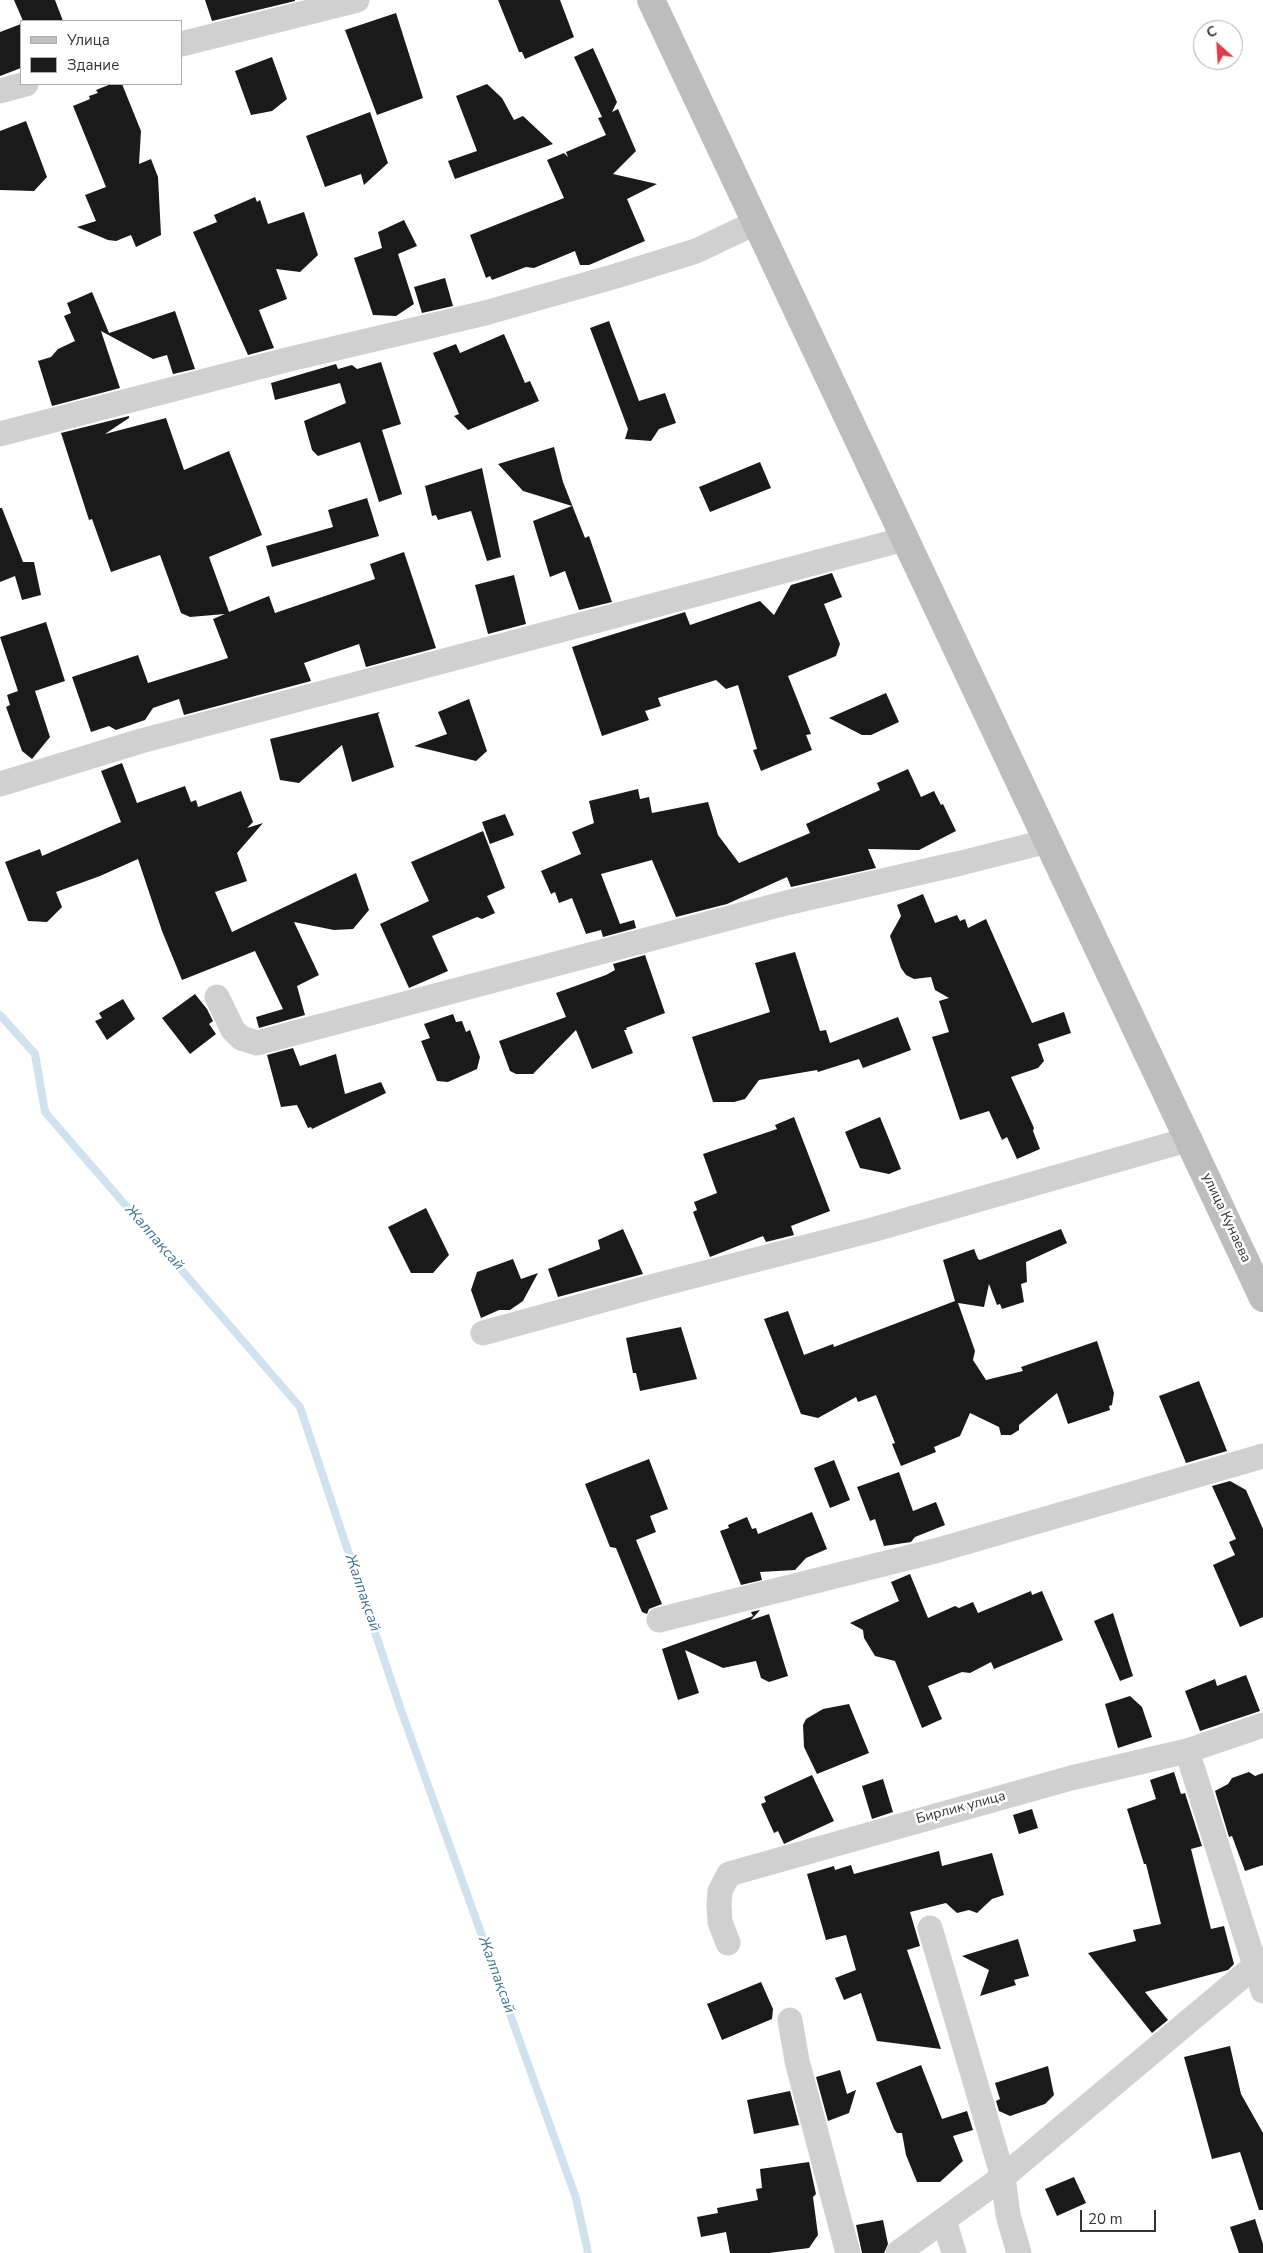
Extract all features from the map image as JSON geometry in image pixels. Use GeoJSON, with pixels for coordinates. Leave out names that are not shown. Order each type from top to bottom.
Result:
{"type":"FeatureCollection","features":[{"type":"Feature","properties":{"kind":"main road","name":"улица Кунаева"},"geometry":{"type":"LineString","coordinates":[[651,0],[1190,1139],[1263,1298]]}},
{"type":"Feature","properties":{"kind":"street"},"geometry":{"type":"LineString","coordinates":[[182,44],[357,0]]}},
{"type":"Feature","properties":{"kind":"street"},"geometry":{"type":"LineString","coordinates":[[0,91],[22,85]]}},
{"type":"Feature","properties":{"kind":"street"},"geometry":{"type":"LineString","coordinates":[[0,434],[286,360],[494,311],[616,276],[696,250],[755,223]]}},
{"type":"Feature","properties":{"kind":"street"},"geometry":{"type":"LineString","coordinates":[[0,784],[151,738],[905,539]]}},
{"type":"Feature","properties":{"kind":"street"},"geometry":{"type":"LineString","coordinates":[[217,997],[233,1030],[241,1038],[258,1043],[786,903],[961,863],[1048,840]]}},
{"type":"Feature","properties":{"kind":"street"},"geometry":{"type":"LineString","coordinates":[[483,1333],[658,1284],[890,1225],[1190,1139]]}},
{"type":"Feature","properties":{"kind":"street"},"geometry":{"type":"LineString","coordinates":[[659,1620],[935,1552],[1263,1456]]}},
{"type":"Feature","properties":{"kind":"street","name":"Бирлик улица"},"geometry":{"type":"LineString","coordinates":[[728,1943],[720,1922],[719,1905],[720,1891],[728,1874],[1071,1778],[1186,1751],[1263,1725]]}},
{"type":"Feature","properties":{"kind":"street"},"geometry":{"type":"LineString","coordinates":[[1186,1751],[1260,1963],[1263,1991]]}},
{"type":"Feature","properties":{"kind":"street"},"geometry":{"type":"LineString","coordinates":[[930,1928],[1003,2178],[1008,2215],[1019,2253]]}},
{"type":"Feature","properties":{"kind":"street"},"geometry":{"type":"LineString","coordinates":[[898,2253],[1003,2178],[1066,2122],[1260,1963]]}},
{"type":"Feature","properties":{"kind":"street"},"geometry":{"type":"LineString","coordinates":[[790,2020],[797,2061],[848,2253]]}},
{"type":"Feature","properties":{"kind":"street"},"geometry":{"type":"LineString","coordinates":[[944,2220],[954,2253]]}},
{"type":"Feature","properties":{"kind":"building"},"geometry":{"type":"Polygon","coordinates":[[[14,0],[55,0],[63,20],[23,20],[14,0]]]}},
{"type":"Feature","properties":{"kind":"building"},"geometry":{"type":"Polygon","coordinates":[[[205,0],[295,0],[295,1],[212,21],[205,0]]]}},
{"type":"Feature","properties":{"kind":"building"},"geometry":{"type":"Polygon","coordinates":[[[498,0],[560,0],[574,37],[525,59],[522,52],[519,52],[498,0]]]}},
{"type":"Feature","properties":{"kind":"building"},"geometry":{"type":"Polygon","coordinates":[[[396,13],[423,98],[377,115],[345,30],[396,13]]]}},
{"type":"Feature","properties":{"kind":"building"},"geometry":{"type":"Polygon","coordinates":[[[20,24],[20,68],[0,76],[0,32],[20,24]]]}},
{"type":"Feature","properties":{"kind":"building"},"geometry":{"type":"Polygon","coordinates":[[[593,48],[617,102],[612,112],[618,109],[636,151],[613,174],[657,184],[627,199],[645,241],[589,265],[580,265],[575,251],[534,268],[526,267],[492,280],[490,276],[486,278],[470,235],[564,198],[547,160],[564,153],[568,157],[566,152],[606,135],[598,118],[602,117],[574,57],[593,48]]]}},
{"type":"Feature","properties":{"kind":"building"},"geometry":{"type":"Polygon","coordinates":[[[272,57],[287,99],[272,111],[251,115],[235,71],[272,57]]]}},
{"type":"Feature","properties":{"kind":"building"},"geometry":{"type":"Polygon","coordinates":[[[487,84],[502,98],[514,120],[523,116],[553,144],[455,179],[448,161],[477,151],[456,96],[487,84]]]}},
{"type":"Feature","properties":{"kind":"building"},"geometry":{"type":"Polygon","coordinates":[[[108,85],[122,85],[141,131],[139,164],[151,159],[158,177],[161,235],[136,247],[131,235],[116,241],[108,240],[77,227],[96,221],[85,195],[106,187],[73,106],[90,99],[89,96],[98,93],[96,90],[108,85]]]}},
{"type":"Feature","properties":{"kind":"building"},"geometry":{"type":"Polygon","coordinates":[[[370,112],[388,163],[364,185],[361,174],[325,187],[306,136],[370,112]]]}},
{"type":"Feature","properties":{"kind":"building"},"geometry":{"type":"Polygon","coordinates":[[[26,121],[47,177],[34,191],[0,190],[0,131],[26,121]]]}},
{"type":"Feature","properties":{"kind":"building"},"geometry":{"type":"Polygon","coordinates":[[[255,197],[257,202],[260,200],[268,224],[304,212],[318,255],[300,272],[276,269],[287,299],[259,310],[274,348],[248,355],[193,232],[217,222],[214,215],[255,197]]]}},
{"type":"Feature","properties":{"kind":"building"},"geometry":{"type":"Polygon","coordinates":[[[404,220],[417,246],[398,254],[414,304],[396,316],[373,315],[354,258],[382,248],[378,232],[404,220]]]}},
{"type":"Feature","properties":{"kind":"building"},"geometry":{"type":"Polygon","coordinates":[[[445,278],[453,306],[422,313],[414,287],[445,278]]]}},
{"type":"Feature","properties":{"kind":"building"},"geometry":{"type":"Polygon","coordinates":[[[92,292],[109,333],[175,311],[195,369],[173,374],[167,355],[153,359],[101,331],[120,388],[52,406],[38,361],[51,357],[58,349],[75,341],[64,316],[71,313],[67,303],[92,292]]]}},
{"type":"Feature","properties":{"kind":"building"},"geometry":{"type":"Polygon","coordinates":[[[609,321],[639,401],[665,393],[676,423],[659,429],[651,441],[625,439],[628,429],[590,328],[609,321]]]}},
{"type":"Feature","properties":{"kind":"building"},"geometry":{"type":"Polygon","coordinates":[[[504,334],[525,383],[530,381],[539,401],[468,430],[454,416],[459,414],[433,353],[456,344],[460,353],[504,334]]]}},
{"type":"Feature","properties":{"kind":"building"},"geometry":{"type":"Polygon","coordinates":[[[381,362],[401,424],[382,430],[402,494],[379,502],[360,442],[318,456],[312,450],[304,421],[346,403],[340,383],[275,400],[271,383],[336,364],[338,369],[352,365],[357,369],[381,362]]]}},
{"type":"Feature","properties":{"kind":"building"},"geometry":{"type":"Polygon","coordinates":[[[129,416],[129,418],[105,434],[166,418],[184,470],[229,451],[262,535],[209,557],[229,612],[269,596],[275,613],[375,579],[370,564],[404,552],[436,648],[366,667],[359,644],[304,663],[311,681],[184,715],[179,699],[153,708],[145,720],[116,730],[109,726],[91,732],[72,677],[138,655],[148,683],[228,658],[213,619],[225,614],[190,617],[181,613],[160,555],[111,572],[92,519],[89,520],[61,433],[129,416]]]}},
{"type":"Feature","properties":{"kind":"building"},"geometry":{"type":"Polygon","coordinates":[[[554,447],[563,482],[585,538],[589,536],[612,602],[579,610],[565,571],[550,577],[533,521],[572,506],[523,491],[498,464],[554,447]]]}},
{"type":"Feature","properties":{"kind":"building"},"geometry":{"type":"Polygon","coordinates":[[[760,462],[771,488],[710,512],[699,487],[760,462]]]}},
{"type":"Feature","properties":{"kind":"building"},"geometry":{"type":"Polygon","coordinates":[[[482,468],[501,557],[487,561],[471,511],[438,520],[436,515],[432,516],[425,486],[482,468]]]}},
{"type":"Feature","properties":{"kind":"building"},"geometry":{"type":"Polygon","coordinates":[[[367,498],[379,536],[272,567],[266,546],[333,527],[328,510],[367,498]]]}},
{"type":"Feature","properties":{"kind":"building"},"geometry":{"type":"Polygon","coordinates":[[[0,508],[2,508],[23,562],[34,562],[41,595],[22,600],[15,576],[0,582],[0,508]]]}},
{"type":"Feature","properties":{"kind":"building"},"geometry":{"type":"Polygon","coordinates":[[[832,573],[842,597],[824,604],[840,644],[836,656],[788,676],[811,734],[806,735],[812,750],[761,771],[753,750],[757,749],[738,685],[726,689],[716,680],[658,698],[661,706],[645,711],[649,720],[602,736],[572,647],[685,612],[690,625],[760,601],[774,615],[791,585],[832,573]]]}},
{"type":"Feature","properties":{"kind":"building"},"geometry":{"type":"Polygon","coordinates":[[[514,575],[526,624],[488,634],[475,585],[514,575]]]}},
{"type":"Feature","properties":{"kind":"building"},"geometry":{"type":"Polygon","coordinates":[[[46,622],[65,681],[35,691],[50,737],[32,759],[22,751],[6,707],[10,705],[7,695],[18,691],[0,637],[46,622]]]}},
{"type":"Feature","properties":{"kind":"building"},"geometry":{"type":"Polygon","coordinates":[[[886,693],[899,722],[871,735],[862,735],[829,718],[886,693]]]}},
{"type":"Feature","properties":{"kind":"building"},"geometry":{"type":"Polygon","coordinates":[[[469,699],[487,751],[476,761],[414,746],[447,734],[438,712],[469,699]]]}},
{"type":"Feature","properties":{"kind":"building"},"geometry":{"type":"Polygon","coordinates":[[[380,712],[378,714],[394,767],[352,782],[342,745],[299,783],[280,780],[270,739],[380,712]]]}},
{"type":"Feature","properties":{"kind":"building"},"geometry":{"type":"Polygon","coordinates":[[[122,763],[137,803],[185,786],[191,802],[196,800],[198,807],[241,791],[253,822],[247,828],[263,823],[237,853],[247,881],[215,892],[232,932],[356,873],[369,910],[353,929],[334,930],[294,922],[319,975],[297,986],[305,1015],[259,1028],[256,1017],[283,1009],[255,951],[182,980],[162,931],[138,859],[100,876],[56,892],[62,907],[47,922],[28,921],[5,862],[40,849],[42,856],[121,822],[101,771],[122,763]]]}},
{"type":"Feature","properties":{"kind":"building"},"geometry":{"type":"Polygon","coordinates":[[[908,769],[921,797],[934,791],[941,805],[943,804],[956,831],[919,850],[868,849],[876,868],[791,887],[787,877],[727,904],[676,917],[652,860],[601,874],[620,924],[634,920],[636,928],[603,937],[601,930],[586,934],[572,898],[559,903],[555,892],[551,894],[541,871],[581,854],[572,832],[594,823],[589,801],[638,789],[640,799],[649,797],[652,813],[708,802],[718,835],[739,863],[810,833],[806,824],[880,790],[877,783],[908,769]]]}},
{"type":"Feature","properties":{"kind":"building"},"geometry":{"type":"Polygon","coordinates":[[[505,814],[514,835],[490,844],[482,822],[505,814]]]}},
{"type":"Feature","properties":{"kind":"building"},"geometry":{"type":"Polygon","coordinates":[[[483,831],[505,888],[487,896],[495,913],[482,919],[477,917],[432,936],[448,971],[409,988],[380,924],[429,901],[411,862],[483,831]]]}},
{"type":"Feature","properties":{"kind":"building"},"geometry":{"type":"Polygon","coordinates":[[[923,894],[935,923],[957,915],[960,921],[965,919],[968,928],[986,919],[1032,1023],[1064,1012],[1071,1033],[1038,1044],[1044,1061],[1038,1068],[1011,1077],[1034,1128],[1033,1131],[1040,1149],[1017,1159],[1007,1137],[1002,1140],[989,1111],[960,1120],[932,1037],[949,1032],[939,1001],[949,998],[935,990],[931,977],[914,979],[906,975],[901,968],[890,936],[901,916],[897,905],[923,894]]]}},
{"type":"Feature","properties":{"kind":"building"},"geometry":{"type":"Polygon","coordinates":[[[795,952],[820,1031],[826,1030],[830,1043],[898,1017],[911,1050],[863,1068],[859,1059],[818,1072],[817,1070],[759,1080],[745,1099],[734,1102],[713,1102],[692,1037],[770,1012],[755,963],[795,952]]]}},
{"type":"Feature","properties":{"kind":"building"},"geometry":{"type":"Polygon","coordinates":[[[645,955],[665,1013],[624,1030],[633,1053],[592,1069],[576,1030],[533,1074],[516,1074],[510,1071],[499,1041],[566,1017],[556,993],[606,975],[615,970],[613,964],[645,955]]]}},
{"type":"Feature","properties":{"kind":"building"},"geometry":{"type":"Polygon","coordinates":[[[195,994],[207,1009],[213,1021],[209,1024],[216,1034],[190,1054],[162,1018],[195,994]]]}},
{"type":"Feature","properties":{"kind":"building"},"geometry":{"type":"Polygon","coordinates":[[[123,999],[135,1019],[107,1040],[95,1021],[102,1018],[99,1013],[123,999]]]}},
{"type":"Feature","properties":{"kind":"building"},"geometry":{"type":"Polygon","coordinates":[[[453,1014],[456,1022],[462,1021],[466,1032],[470,1030],[480,1057],[477,1069],[448,1082],[437,1081],[421,1041],[430,1038],[424,1024],[453,1014]]]}},
{"type":"Feature","properties":{"kind":"building"},"geometry":{"type":"Polygon","coordinates":[[[293,1048],[300,1066],[336,1054],[345,1094],[381,1082],[386,1093],[312,1129],[311,1127],[308,1128],[297,1105],[281,1107],[267,1055],[293,1048]]]}},
{"type":"Feature","properties":{"kind":"building"},"geometry":{"type":"Polygon","coordinates":[[[794,1117],[830,1211],[791,1226],[794,1235],[766,1242],[763,1236],[710,1257],[693,1212],[697,1210],[694,1202],[717,1193],[703,1154],[777,1129],[775,1125],[794,1117]]]}},
{"type":"Feature","properties":{"kind":"building"},"geometry":{"type":"Polygon","coordinates":[[[880,1117],[901,1169],[889,1174],[860,1168],[845,1132],[880,1117]]]}},
{"type":"Feature","properties":{"kind":"building"},"geometry":{"type":"Polygon","coordinates":[[[426,1208],[449,1255],[433,1273],[411,1273],[388,1227],[426,1208]]]}},
{"type":"Feature","properties":{"kind":"building"},"geometry":{"type":"Polygon","coordinates":[[[623,1229],[643,1274],[558,1297],[548,1269],[600,1249],[598,1240],[623,1229]]]}},
{"type":"Feature","properties":{"kind":"building"},"geometry":{"type":"Polygon","coordinates":[[[1061,1229],[1067,1243],[1026,1262],[1027,1282],[1021,1284],[1024,1302],[1002,1309],[1000,1304],[997,1305],[989,1284],[984,1307],[958,1303],[975,1351],[973,1360],[986,1380],[1023,1371],[1021,1367],[1097,1341],[1114,1393],[1112,1405],[1109,1406],[1110,1410],[1068,1424],[1057,1393],[1019,1425],[1019,1430],[1011,1435],[1001,1435],[999,1427],[970,1413],[960,1436],[934,1447],[936,1452],[901,1466],[892,1444],[895,1443],[876,1395],[858,1402],[856,1397],[818,1418],[801,1414],[764,1319],[788,1311],[804,1355],[833,1344],[834,1347],[955,1301],[943,1260],[974,1249],[980,1260],[1061,1229]]]}},
{"type":"Feature","properties":{"kind":"building"},"geometry":{"type":"Polygon","coordinates":[[[513,1259],[521,1279],[538,1273],[523,1301],[510,1310],[499,1310],[481,1318],[471,1290],[477,1272],[513,1259]]]}},
{"type":"Feature","properties":{"kind":"building"},"geometry":{"type":"Polygon","coordinates":[[[681,1327],[697,1379],[640,1391],[636,1373],[633,1373],[626,1338],[681,1327]]]}},
{"type":"Feature","properties":{"kind":"building"},"geometry":{"type":"Polygon","coordinates":[[[1199,1381],[1227,1451],[1186,1463],[1159,1396],[1199,1381]]]}},
{"type":"Feature","properties":{"kind":"building"},"geometry":{"type":"Polygon","coordinates":[[[649,1459],[668,1509],[650,1516],[656,1532],[636,1540],[662,1604],[649,1609],[647,1614],[642,1612],[616,1548],[610,1547],[585,1484],[649,1459]]]}},
{"type":"Feature","properties":{"kind":"building"},"geometry":{"type":"Polygon","coordinates":[[[834,1460],[850,1500],[830,1508],[814,1468],[834,1460]]]}},
{"type":"Feature","properties":{"kind":"building"},"geometry":{"type":"Polygon","coordinates":[[[899,1472],[913,1511],[936,1502],[945,1525],[915,1537],[911,1542],[884,1546],[875,1519],[870,1521],[857,1487],[899,1472]]]}},
{"type":"Feature","properties":{"kind":"building"},"geometry":{"type":"Polygon","coordinates":[[[1230,1481],[1246,1490],[1263,1529],[1263,1617],[1240,1627],[1213,1565],[1235,1555],[1229,1542],[1236,1539],[1212,1486],[1230,1481]]]}},
{"type":"Feature","properties":{"kind":"building"},"geometry":{"type":"Polygon","coordinates":[[[812,1512],[827,1549],[806,1558],[795,1570],[760,1572],[762,1580],[741,1585],[720,1531],[729,1528],[728,1525],[747,1517],[752,1529],[756,1528],[758,1534],[812,1512]]]}},
{"type":"Feature","properties":{"kind":"building"},"geometry":{"type":"Polygon","coordinates":[[[910,1574],[928,1618],[955,1606],[959,1608],[973,1602],[978,1613],[1031,1591],[1032,1595],[1042,1591],[1063,1640],[994,1669],[991,1662],[970,1673],[962,1672],[928,1686],[942,1719],[922,1728],[895,1661],[875,1656],[864,1638],[863,1630],[850,1623],[899,1601],[891,1582],[910,1574]]]}},
{"type":"Feature","properties":{"kind":"building"},"geometry":{"type":"Polygon","coordinates":[[[760,1610],[751,1620],[769,1614],[788,1676],[769,1682],[761,1678],[756,1661],[723,1668],[685,1650],[699,1693],[678,1700],[662,1649],[753,1616],[751,1612],[760,1610]]]}},
{"type":"Feature","properties":{"kind":"building"},"geometry":{"type":"Polygon","coordinates":[[[1113,1613],[1133,1676],[1120,1681],[1094,1621],[1113,1613]]]}},
{"type":"Feature","properties":{"kind":"building"},"geometry":{"type":"Polygon","coordinates":[[[1246,1675],[1260,1711],[1200,1731],[1185,1691],[1215,1679],[1217,1686],[1246,1675]]]}},
{"type":"Feature","properties":{"kind":"building"},"geometry":{"type":"Polygon","coordinates":[[[1130,1696],[1142,1707],[1152,1737],[1118,1748],[1105,1704],[1130,1696]]]}},
{"type":"Feature","properties":{"kind":"building"},"geometry":{"type":"Polygon","coordinates":[[[849,1704],[869,1753],[817,1774],[804,1747],[803,1725],[806,1719],[823,1709],[849,1704]]]}},
{"type":"Feature","properties":{"kind":"building"},"geometry":{"type":"Polygon","coordinates":[[[1174,1772],[1181,1794],[1185,1793],[1202,1846],[1191,1849],[1211,1929],[1224,1926],[1234,1964],[1228,1970],[1145,1992],[1168,2020],[1152,2033],[1088,1953],[1136,1941],[1133,1930],[1161,1924],[1146,1864],[1144,1864],[1127,1809],[1156,1799],[1150,1780],[1174,1772]]]}},
{"type":"Feature","properties":{"kind":"building"},"geometry":{"type":"Polygon","coordinates":[[[1249,1772],[1255,1776],[1263,1773],[1263,1865],[1245,1871],[1232,1836],[1229,1837],[1215,1791],[1228,1784],[1232,1778],[1249,1772]]]}},
{"type":"Feature","properties":{"kind":"building"},"geometry":{"type":"Polygon","coordinates":[[[812,1775],[834,1821],[784,1844],[778,1831],[774,1833],[761,1804],[766,1802],[764,1797],[812,1775]]]}},
{"type":"Feature","properties":{"kind":"building"},"geometry":{"type":"Polygon","coordinates":[[[883,1779],[893,1812],[872,1819],[862,1786],[883,1779]]]}},
{"type":"Feature","properties":{"kind":"building"},"geometry":{"type":"Polygon","coordinates":[[[1032,1809],[1038,1828],[1019,1834],[1013,1815],[1032,1809]]]}},
{"type":"Feature","properties":{"kind":"building"},"geometry":{"type":"Polygon","coordinates":[[[939,1851],[942,1866],[992,1853],[1004,1895],[992,1899],[977,1913],[969,1910],[957,1913],[946,1903],[910,1912],[920,1946],[907,1950],[941,2049],[877,2041],[861,1993],[844,2000],[835,1978],[856,1970],[846,1935],[826,1940],[807,1874],[834,1866],[835,1870],[851,1865],[854,1874],[939,1851]]]}},
{"type":"Feature","properties":{"kind":"building"},"geometry":{"type":"Polygon","coordinates":[[[1018,1939],[1029,1976],[1014,1980],[1016,1985],[980,1996],[989,1970],[962,1956],[1018,1939]]]}},
{"type":"Feature","properties":{"kind":"building"},"geometry":{"type":"Polygon","coordinates":[[[761,1982],[773,2009],[772,2019],[722,2040],[707,2004],[761,1982]]]}},
{"type":"Feature","properties":{"kind":"building"},"geometry":{"type":"Polygon","coordinates":[[[1230,2046],[1241,2094],[1263,2133],[1263,2210],[1259,2210],[1240,2152],[1212,2159],[1184,2057],[1230,2046]]]}},
{"type":"Feature","properties":{"kind":"building"},"geometry":{"type":"Polygon","coordinates":[[[921,2065],[942,2119],[967,2111],[973,2130],[953,2136],[963,2161],[940,2182],[917,2182],[906,2155],[902,2133],[897,2133],[894,2129],[876,2083],[921,2065]]]}},
{"type":"Feature","properties":{"kind":"building"},"geometry":{"type":"Polygon","coordinates":[[[1048,2066],[1054,2095],[1045,2104],[1010,2116],[999,2111],[996,2101],[1000,2099],[995,2083],[1048,2066]]]}},
{"type":"Feature","properties":{"kind":"building"},"geometry":{"type":"Polygon","coordinates":[[[840,2070],[847,2094],[856,2090],[849,2113],[828,2121],[816,2077],[840,2070]]]}},
{"type":"Feature","properties":{"kind":"building"},"geometry":{"type":"Polygon","coordinates":[[[790,2091],[799,2125],[754,2134],[747,2100],[790,2091]]]}},
{"type":"Feature","properties":{"kind":"building"},"geometry":{"type":"Polygon","coordinates":[[[809,2162],[816,2194],[813,2197],[818,2235],[809,2248],[769,2253],[730,2253],[726,2232],[701,2237],[697,2217],[718,2213],[717,2208],[758,2200],[756,2189],[762,2188],[760,2169],[809,2162]]]}},
{"type":"Feature","properties":{"kind":"building"},"geometry":{"type":"Polygon","coordinates":[[[1074,2177],[1086,2203],[1057,2216],[1045,2189],[1074,2177]]]}},
{"type":"Feature","properties":{"kind":"building"},"geometry":{"type":"Polygon","coordinates":[[[1255,2219],[1263,2244],[1263,2253],[1239,2253],[1230,2227],[1255,2219]]]}},
{"type":"Feature","properties":{"kind":"building"},"geometry":{"type":"Polygon","coordinates":[[[883,2220],[888,2244],[884,2253],[862,2253],[856,2225],[883,2220]]]}},
{"type":"Feature","properties":{"kind":"waterway","name":"Жалпақсай"},"geometry":{"type":"LineString","coordinates":[[0,1015],[35,1054],[45,1112],[300,1407],[401,1710],[576,2198],[588,2253]]}}]}
